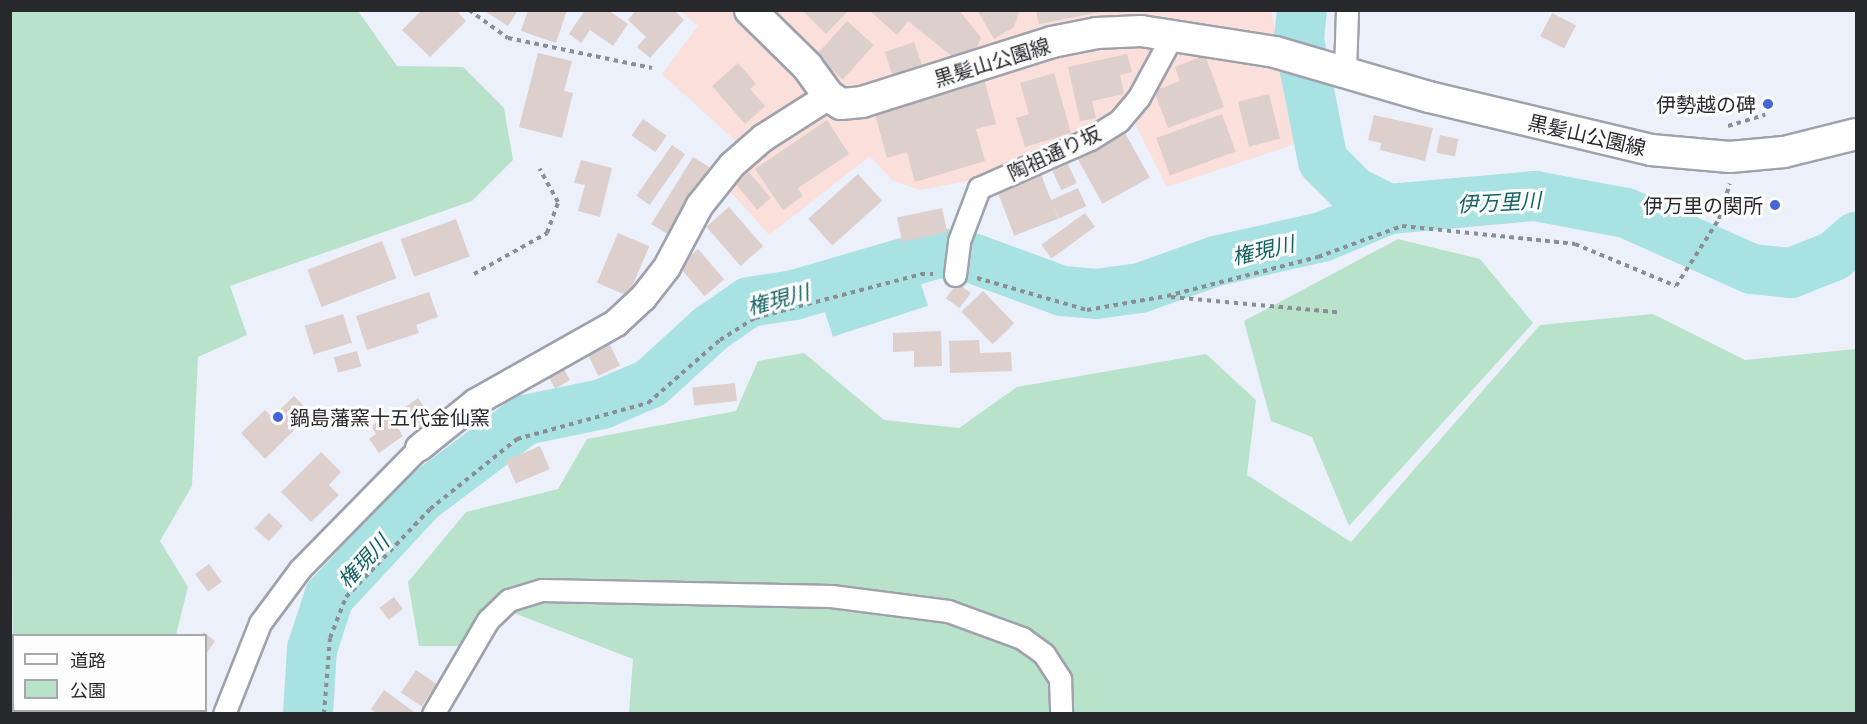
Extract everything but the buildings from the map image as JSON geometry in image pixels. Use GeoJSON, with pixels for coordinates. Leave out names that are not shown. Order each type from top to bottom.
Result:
{"type":"FeatureCollection","features":[{"type":"Feature","properties":{"kind":"main road"},"geometry":{"type":"LineString","coordinates":[[750,10],[807,66],[829,96]]}},
{"type":"Feature","properties":{"kind":"main road","name":"黒髪山公園線"},"geometry":{"type":"LineString","coordinates":[[829,96],[842,104],[862,102],[1052,42],[1097,33],[1173,34],[1275,52],[1503,116],[1651,150],[1730,157],[1784,152],[1857,134]]}},
{"type":"Feature","properties":{"kind":"street"},"geometry":{"type":"LineString","coordinates":[[1334,68],[1347,10]]}},
{"type":"Feature","properties":{"kind":"street","name":"陶祖通り坂"},"geometry":{"type":"LineString","coordinates":[[955,271],[959,241],[979,188],[1090,139],[1119,121],[1139,97],[1173,34]]}},
{"type":"Feature","properties":{"kind":"street"},"geometry":{"type":"LineString","coordinates":[[224,714],[266,614],[307,561],[419,448],[476,402],[616,323],[643,298],[667,267],[700,205],[732,165],[762,138],[829,96]]}},
{"type":"Feature","properties":{"kind":"street"},"geometry":{"type":"LineString","coordinates":[[433,714],[488,620],[509,600],[542,590],[831,596],[948,611],[1022,638],[1044,654],[1059,679],[1060,714]]}},
{"type":"Feature","properties":{"kind":"path"},"geometry":{"type":"LineString","coordinates":[[469,10],[508,38],[652,68]]}},
{"type":"Feature","properties":{"kind":"path"},"geometry":{"type":"LineString","coordinates":[[1726,134],[1726,127],[1765,115]]}},
{"type":"Feature","properties":{"kind":"path"},"geometry":{"type":"LineString","coordinates":[[474,273],[547,233],[558,202],[540,169]]}},
{"type":"Feature","properties":{"kind":"path"},"geometry":{"type":"LineString","coordinates":[[324,714],[330,638],[346,597],[430,509],[517,439],[648,403],[720,340],[755,318],[921,274],[955,271],[1087,310],[1167,297],[1318,257],[1402,226],[1575,244],[1676,286],[1719,219],[1732,177]]}},
{"type":"Feature","properties":{"kind":"path"},"geometry":{"type":"LineString","coordinates":[[1167,297],[1337,312]]}},
{"type":"Feature","properties":{"kind":"shaded area"},"geometry":{"type":"Polygon","coordinates":[[[680,11],[1271,11],[1298,143],[1167,187],[1129,112],[984,178],[920,190],[893,181],[870,156],[769,235],[714,173],[740,145],[662,74],[698,26],[680,11]]]}},
{"type":"Feature","properties":{"kind":"shaded area"},"geometry":{"type":"Polygon","coordinates":[[[920,281],[928,306],[833,337],[825,312],[920,281]]]}},
{"type":"Feature","properties":{"kind":"green space"},"geometry":{"type":"Polygon","coordinates":[[[10,11],[358,11],[397,66],[463,67],[504,108],[513,160],[472,201],[230,286],[247,335],[198,357],[192,486],[160,541],[188,587],[176,634],[13,634],[10,11]]]}},
{"type":"Feature","properties":{"kind":"green space"},"geometry":{"type":"Polygon","coordinates":[[[1398,239],[1480,259],[1533,323],[1349,526],[1312,437],[1271,421],[1244,321],[1398,239]]]}},
{"type":"Feature","properties":{"kind":"green space"},"geometry":{"type":"Polygon","coordinates":[[[1653,314],[1745,360],[1856,349],[1856,713],[629,713],[633,659],[514,613],[469,646],[419,646],[408,582],[466,512],[558,489],[587,439],[736,411],[758,361],[804,353],[884,420],[959,428],[1017,387],[1206,354],[1256,400],[1247,475],[1351,542],[1540,325],[1653,314]]]}},
{"type":"Feature","properties":{"kind":"green space"},"geometry":{"type":"Polygon","coordinates":[[[71,712],[186,712],[186,714],[71,712]]]}},
{"type":"Feature","properties":{"kind":"waterway","name":"伊万里川"},"geometry":{"type":"LineString","coordinates":[[1302,10],[1299,40],[1323,161],[1354,192],[1389,209],[1535,196],[1626,213],[1752,269],[1791,273],[1834,256],[1856,237]]}},
{"type":"Feature","properties":{"kind":"waterway","name":"権現川"},"geometry":{"type":"LineString","coordinates":[[308,714],[312,649],[329,597],[421,498],[525,420],[602,404],[651,383],[710,329],[749,302],[794,295],[939,253],[972,258],[1062,291],[1096,294],[1140,288],[1216,261],[1322,237],[1389,209]]}},
{"type":"Feature","properties":{"kind":"place","name":"伊勢越の碑"},"geometry":{"type":"Point","coordinates":[1768,104]}},
{"type":"Feature","properties":{"kind":"place","name":"伊万里の関所"},"geometry":{"type":"Point","coordinates":[1775,205]}},
{"type":"Feature","properties":{"kind":"place","name":"鍋島藩窯十五代金仙窯"},"geometry":{"type":"Point","coordinates":[278,417]}}]}
